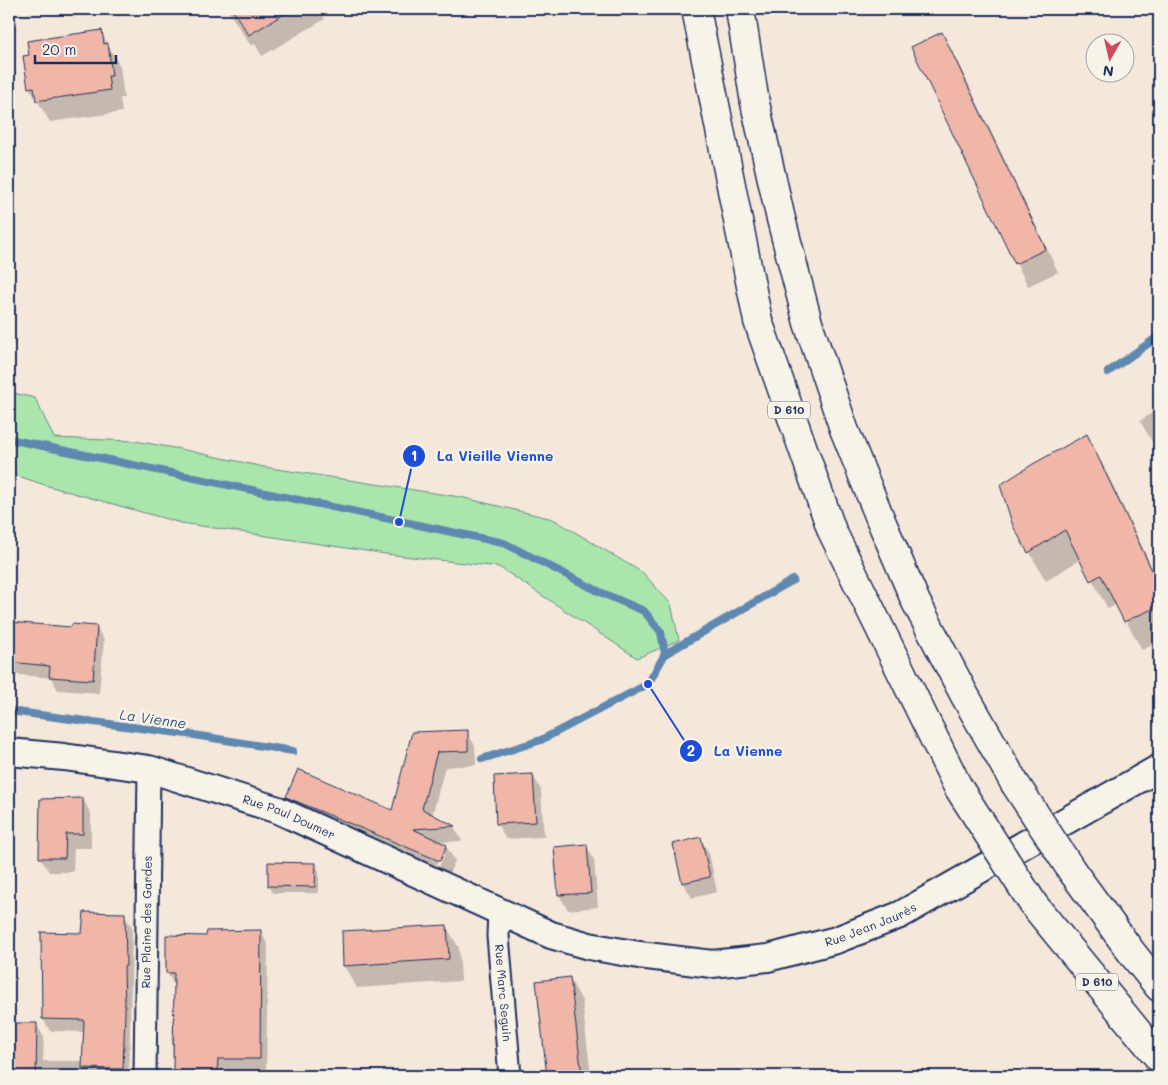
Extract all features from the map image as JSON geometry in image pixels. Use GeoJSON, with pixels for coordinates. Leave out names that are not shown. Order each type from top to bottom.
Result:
{"type":"FeatureCollection","features":[{"type":"Feature","properties":{"kind":"highway","name":"D 610"},"geometry":{"type":"LineString","coordinates":[[696,9],[758,321],[832,531],[958,787],[1034,905],[1159,1058]]}},
{"type":"Feature","properties":{"kind":"highway"},"geometry":{"type":"LineString","coordinates":[[740,9],[755,102],[780,215],[808,323],[844,429],[882,523],[916,602],[964,694],[1014,782],[1072,871],[1159,987]]}},
{"type":"Feature","properties":{"kind":"street","name":"Rue Paul Doumer"},"geometry":{"type":"LineString","coordinates":[[9,752],[64,757],[149,770],[278,810],[551,935]]}},
{"type":"Feature","properties":{"kind":"street","name":"Rue Jean Jaurès"},"geometry":{"type":"LineString","coordinates":[[551,935],[589,946],[639,955],[712,964],[768,958],[836,940],[900,915],[1159,768]]}},
{"type":"Feature","properties":{"kind":"street","name":"Rue Plaine des Gardes"},"geometry":{"type":"LineString","coordinates":[[145,1076],[149,770]]}},
{"type":"Feature","properties":{"kind":"street","name":"Rue Marc Seguin"},"geometry":{"type":"LineString","coordinates":[[499,911],[498,936],[510,1076]]}},
{"type":"Feature","properties":{"kind":"green space"},"geometry":{"type":"Polygon","coordinates":[[[9,392],[35,398],[54,438],[135,441],[264,467],[460,497],[553,519],[643,573],[671,604],[679,640],[637,658],[499,567],[386,554],[181,523],[48,486],[9,473],[9,392]]]}},
{"type":"Feature","properties":{"kind":"building"},"geometry":{"type":"Polygon","coordinates":[[[232,9],[292,9],[249,35],[232,9]]]}},
{"type":"Feature","properties":{"kind":"building"},"geometry":{"type":"Polygon","coordinates":[[[102,30],[104,44],[108,43],[112,76],[108,76],[110,90],[36,101],[34,87],[28,88],[23,56],[29,55],[27,41],[102,30]]]}},
{"type":"Feature","properties":{"kind":"building"},"geometry":{"type":"Polygon","coordinates":[[[942,32],[1046,249],[1015,264],[911,47],[942,32]]]}},
{"type":"Feature","properties":{"kind":"building"},"geometry":{"type":"Polygon","coordinates":[[[1087,434],[1159,585],[1159,606],[1124,622],[1101,575],[1090,581],[1065,530],[1028,553],[1013,526],[1000,485],[1087,434]]]}},
{"type":"Feature","properties":{"kind":"building"},"geometry":{"type":"Polygon","coordinates":[[[9,622],[71,627],[72,624],[97,626],[93,680],[49,677],[50,666],[9,662],[9,622]]]}},
{"type":"Feature","properties":{"kind":"building"},"geometry":{"type":"Polygon","coordinates":[[[468,730],[468,751],[437,752],[422,809],[455,826],[413,829],[447,845],[440,861],[286,797],[298,769],[392,810],[412,732],[468,730]]]}},
{"type":"Feature","properties":{"kind":"building"},"geometry":{"type":"Polygon","coordinates":[[[533,774],[536,822],[496,824],[494,776],[533,774]]]}},
{"type":"Feature","properties":{"kind":"building"},"geometry":{"type":"Polygon","coordinates":[[[83,798],[83,834],[66,834],[65,858],[39,858],[40,799],[83,798]]]}},
{"type":"Feature","properties":{"kind":"building"},"geometry":{"type":"Polygon","coordinates":[[[701,837],[710,877],[682,883],[673,844],[701,837]]]}},
{"type":"Feature","properties":{"kind":"building"},"geometry":{"type":"Polygon","coordinates":[[[587,844],[591,893],[558,895],[554,847],[587,844]]]}},
{"type":"Feature","properties":{"kind":"building"},"geometry":{"type":"Polygon","coordinates":[[[268,862],[316,863],[315,887],[268,886],[268,862]]]}},
{"type":"Feature","properties":{"kind":"building"},"geometry":{"type":"Polygon","coordinates":[[[84,912],[125,913],[126,966],[124,966],[123,1069],[82,1068],[84,1020],[42,1019],[41,932],[82,933],[84,912]]]}},
{"type":"Feature","properties":{"kind":"building"},"geometry":{"type":"Polygon","coordinates":[[[447,925],[449,959],[343,966],[342,931],[447,925]]]}},
{"type":"Feature","properties":{"kind":"building"},"geometry":{"type":"Polygon","coordinates":[[[261,930],[260,1059],[218,1059],[217,1073],[173,1072],[174,973],[166,973],[166,935],[206,936],[207,931],[261,930]]]}},
{"type":"Feature","properties":{"kind":"building"},"geometry":{"type":"Polygon","coordinates":[[[570,977],[582,1076],[547,1076],[536,981],[570,977]]]}},
{"type":"Feature","properties":{"kind":"building"},"geometry":{"type":"Polygon","coordinates":[[[12,1023],[37,1023],[36,1076],[11,1076],[12,1023]]]}},
{"type":"Feature","properties":{"kind":"waterway","name":"La Vienne"},"geometry":{"type":"LineString","coordinates":[[1108,372],[1159,336]]}},
{"type":"Feature","properties":{"kind":"waterway"},"geometry":{"type":"LineString","coordinates":[[9,439],[504,543],[602,593],[644,611],[661,632],[665,654]]}},
{"type":"Feature","properties":{"kind":"waterway","name":"La Vienne"},"geometry":{"type":"LineString","coordinates":[[482,759],[541,740],[648,684],[665,654],[793,580]]}},
{"type":"Feature","properties":{"kind":"waterway","name":"La Vienne"},"geometry":{"type":"LineString","coordinates":[[9,711],[194,735],[293,751]]}},
{"type":"Feature","properties":{"kind":"place","name":"La Vieille Vienne"},"geometry":{"type":"Point","coordinates":[399,522]}},
{"type":"Feature","properties":{"kind":"place","name":"La Vienne"},"geometry":{"type":"Point","coordinates":[648,684]}}]}
